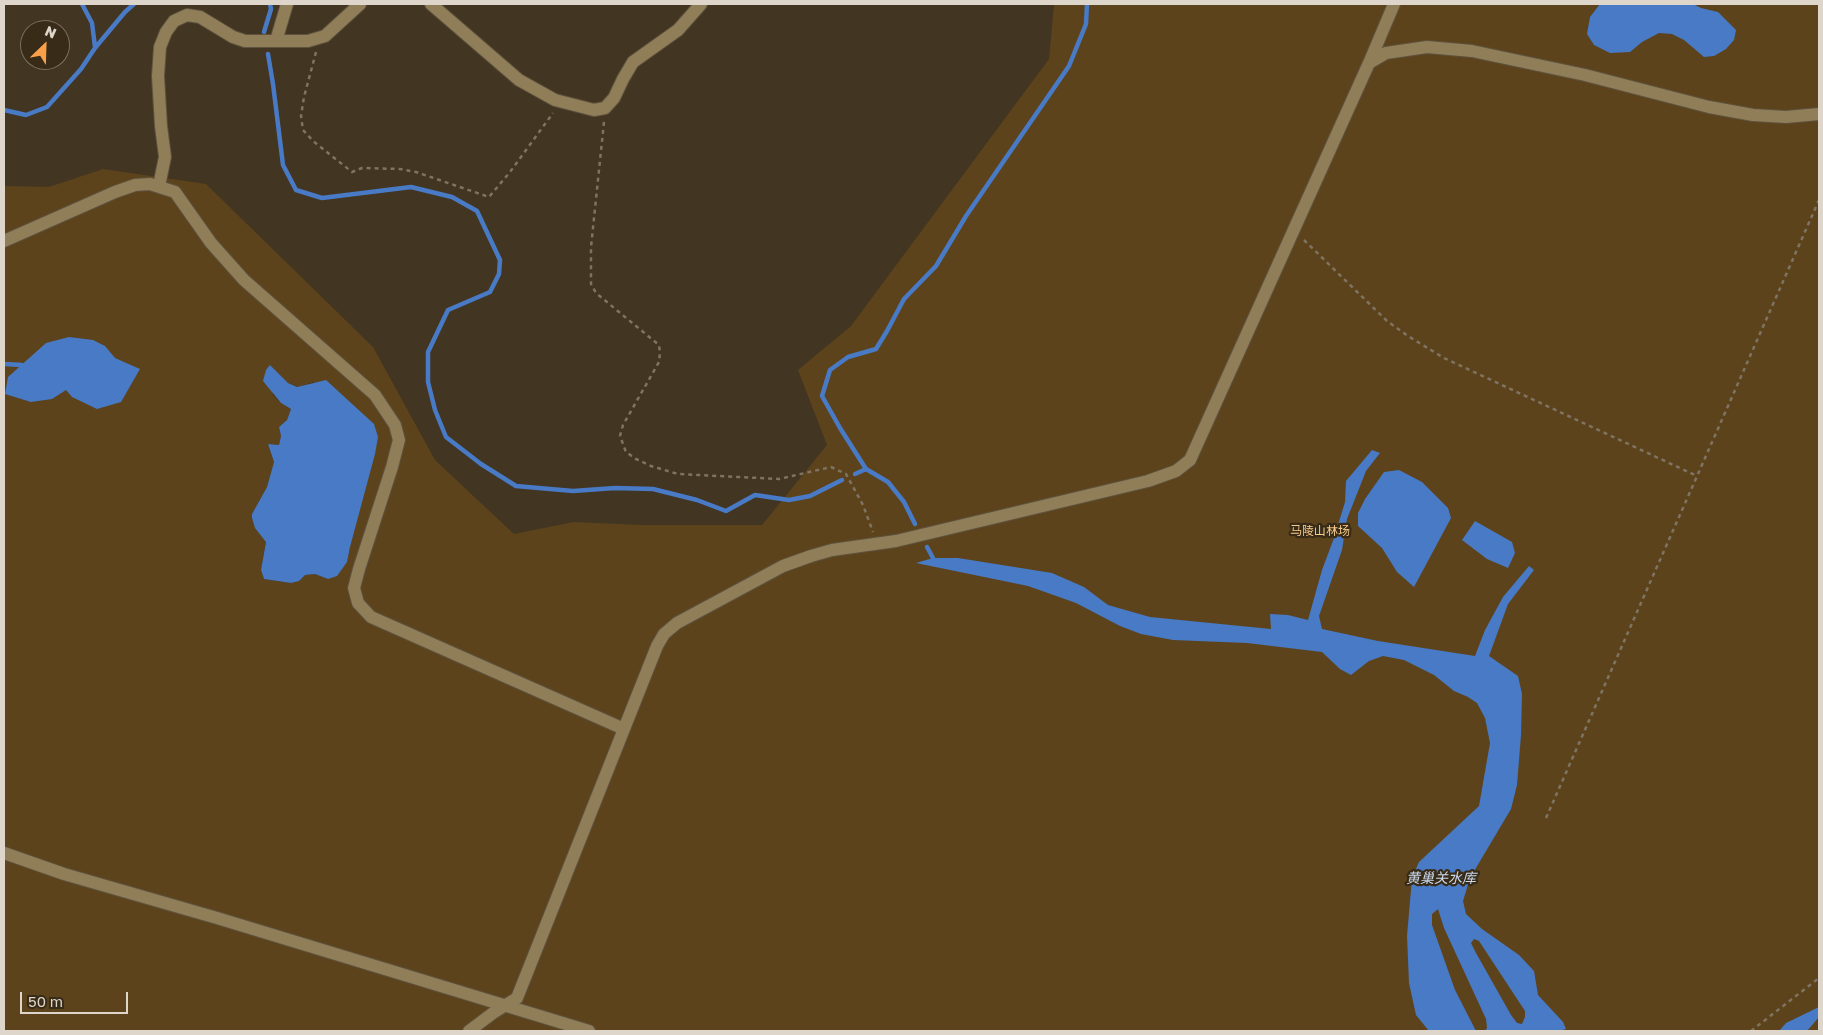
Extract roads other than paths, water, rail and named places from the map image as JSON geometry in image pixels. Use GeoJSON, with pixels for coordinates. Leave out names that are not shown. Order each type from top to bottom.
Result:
{"type":"FeatureCollection","features":[{"type":"Feature","properties":{"kind":"street"},"geometry":{"type":"LineString","coordinates":[[276,41],[287,4]]}},
{"type":"Feature","properties":{"kind":"street"},"geometry":{"type":"LineString","coordinates":[[159,186],[165,157],[158,76],[160,47],[166,32],[174,21],[187,15],[200,17],[233,37],[245,41],[308,41],[325,36],[360,4]]}},
{"type":"Feature","properties":{"kind":"street"},"geometry":{"type":"LineString","coordinates":[[431,4],[519,80],[534,90],[561,102],[594,110],[606,108],[614,98],[633,62],[678,30],[701,4]]}},
{"type":"Feature","properties":{"kind":"street"},"geometry":{"type":"LineString","coordinates":[[469,1031],[517,998],[657,646],[664,634],[677,623],[783,566],[832,550],[896,541],[1138,483],[1176,471],[1190,460],[1394,4]]}},
{"type":"Feature","properties":{"kind":"street"},"geometry":{"type":"LineString","coordinates":[[1369,63],[1386,53],[1427,47],[1472,51],[1585,75],[1709,107],[1753,115],[1786,117],[1819,114]]}},
{"type":"Feature","properties":{"kind":"street"},"geometry":{"type":"LineString","coordinates":[[4,241],[135,185],[150,184],[175,192],[211,244],[244,280],[375,395],[395,425],[398,440],[392,467],[354,588],[358,603],[371,617],[624,729]]}},
{"type":"Feature","properties":{"kind":"street"},"geometry":{"type":"LineString","coordinates":[[4,853],[64,874],[217,918],[589,1031]]}},
{"type":"Feature","properties":{"kind":"water"},"geometry":{"type":"Polygon","coordinates":[[[1600,4],[1693,4],[1718,12],[1736,30],[1734,40],[1726,49],[1714,56],[1704,57],[1684,40],[1672,34],[1659,33],[1642,42],[1630,52],[1610,53],[1594,45],[1587,34],[1590,17],[1600,4]]]}},
{"type":"Feature","properties":{"kind":"water"},"geometry":{"type":"Polygon","coordinates":[[[69,337],[93,340],[105,346],[115,358],[140,369],[121,402],[97,409],[72,397],[66,390],[52,399],[31,402],[5,394],[8,377],[46,343],[69,337]]]}},
{"type":"Feature","properties":{"kind":"water"},"geometry":{"type":"Polygon","coordinates":[[[270,365],[288,383],[297,387],[326,380],[374,424],[378,437],[347,562],[337,576],[328,579],[315,574],[305,575],[299,581],[291,583],[264,579],[261,570],[266,542],[255,528],[252,514],[267,487],[274,462],[268,444],[279,445],[281,436],[279,427],[287,420],[291,409],[281,403],[263,381],[266,370],[270,365]]]}},
{"type":"Feature","properties":{"kind":"water","name":"黄巢关水库"},"geometry":{"type":"Polygon","coordinates":[[[1372,450],[1380,453],[1366,471],[1347,519],[1342,550],[1319,616],[1322,629],[1378,641],[1475,656],[1485,630],[1503,597],[1529,566],[1534,570],[1508,604],[1489,656],[1518,676],[1522,694],[1517,785],[1511,809],[1470,878],[1463,901],[1466,914],[1482,929],[1519,955],[1534,971],[1538,995],[1563,1022],[1566,1029],[1559,1031],[1485,1031],[1487,1028],[1486,1019],[1444,928],[1438,909],[1432,914],[1432,925],[1455,990],[1476,1031],[1429,1031],[1416,1015],[1409,983],[1407,936],[1412,878],[1419,862],[1479,806],[1490,743],[1485,718],[1477,703],[1454,691],[1434,675],[1404,660],[1383,656],[1369,661],[1351,675],[1340,669],[1322,652],[1247,643],[1173,640],[1141,634],[1120,626],[1076,603],[1028,586],[916,563],[933,558],[958,558],[1052,573],[1084,587],[1108,605],[1150,617],[1271,629],[1270,614],[1288,615],[1308,620],[1322,570],[1345,502],[1346,481],[1372,450]],[[1474,939],[1471,943],[1511,1015],[1517,1023],[1522,1024],[1525,1011],[1479,941],[1474,939]]]}},
{"type":"Feature","properties":{"kind":"water"},"geometry":{"type":"Polygon","coordinates":[[[1399,470],[1422,482],[1448,508],[1451,518],[1414,587],[1397,572],[1382,548],[1358,526],[1358,513],[1365,499],[1384,472],[1399,470]]]}},
{"type":"Feature","properties":{"kind":"water"},"geometry":{"type":"Polygon","coordinates":[[[1475,521],[1512,542],[1515,553],[1508,568],[1487,559],[1462,540],[1475,521]]]}},
{"type":"Feature","properties":{"kind":"water"},"geometry":{"type":"Polygon","coordinates":[[[1819,1007],[1819,1017],[1807,1031],[1779,1031],[1786,1023],[1819,1007]]]}},
{"type":"Feature","properties":{"kind":"waterway"},"geometry":{"type":"LineString","coordinates":[[82,4],[92,23],[95,47]]}},
{"type":"Feature","properties":{"kind":"waterway"},"geometry":{"type":"LineString","coordinates":[[4,110],[26,115],[47,107],[81,69],[95,48],[125,12],[134,4]]}},
{"type":"Feature","properties":{"kind":"waterway"},"geometry":{"type":"LineString","coordinates":[[264,32],[271,9],[270,4]]}},
{"type":"Feature","properties":{"kind":"waterway"},"geometry":{"type":"LineString","coordinates":[[866,469],[822,396],[830,370],[848,357],[876,349],[904,299],[936,266],[966,216],[1069,66],[1086,24],[1087,4]]}},
{"type":"Feature","properties":{"kind":"waterway"},"geometry":{"type":"LineString","coordinates":[[268,54],[283,165],[296,190],[322,198],[411,187],[452,197],[477,211],[500,260],[499,274],[490,292],[448,310],[428,352],[428,382],[435,410],[446,437],[481,464],[516,486],[573,491],[615,488],[653,489],[697,500],[726,511],[755,495],[789,500],[810,496],[842,480]]}},
{"type":"Feature","properties":{"kind":"waterway"},"geometry":{"type":"LineString","coordinates":[[4,364],[22,365]]}},
{"type":"Feature","properties":{"kind":"waterway"},"geometry":{"type":"LineString","coordinates":[[855,474],[866,469],[888,482],[904,502],[915,524]]}},
{"type":"Feature","properties":{"kind":"waterway"},"geometry":{"type":"LineString","coordinates":[[927,547],[933,558]]}},
{"type":"Feature","properties":{"kind":"park label","name":"马陵山林场"},"geometry":{"type":"Point","coordinates":[1320,531]}}]}
